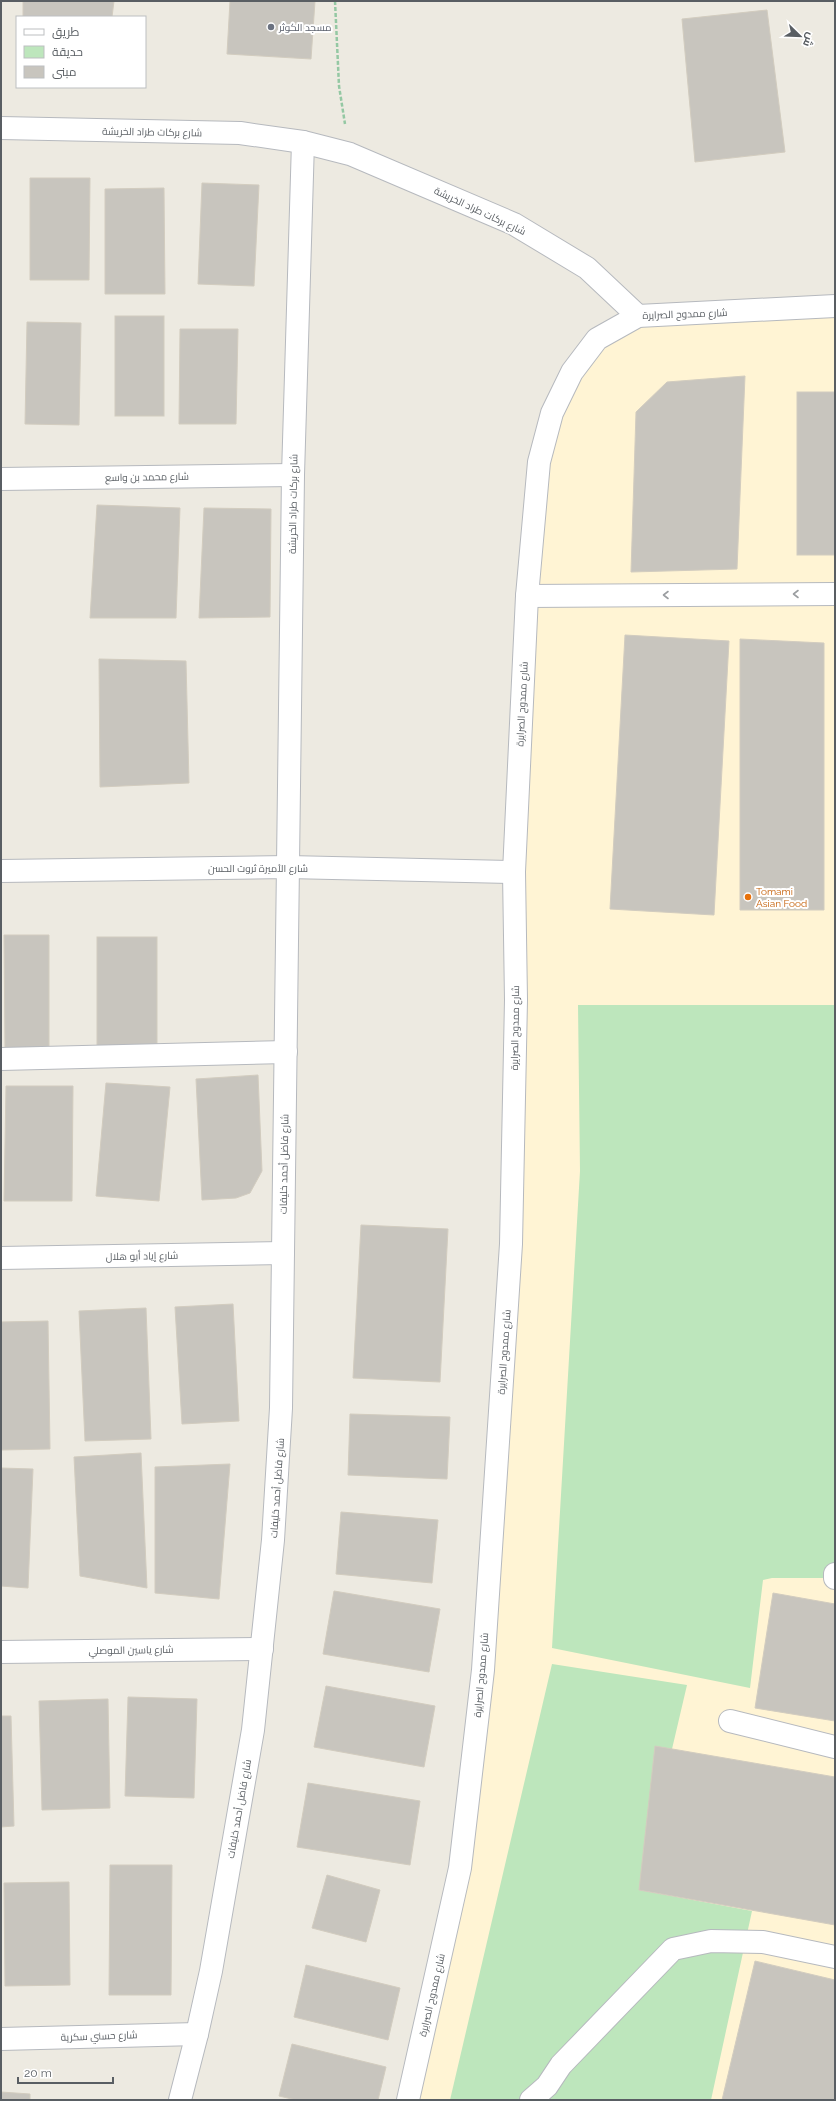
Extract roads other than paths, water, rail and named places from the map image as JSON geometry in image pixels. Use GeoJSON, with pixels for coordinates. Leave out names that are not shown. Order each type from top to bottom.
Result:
{"type":"FeatureCollection","features":[{"type":"Feature","properties":{"kind":"street","name":"شارع بركات طراد الخريشة"},"geometry":{"type":"LineString","coordinates":[[1,128],[240,134],[303,142],[350,154],[514,224],[587,268],[638,316]]}},
{"type":"Feature","properties":{"kind":"street","name":"شارع بركات طراد الخريشة"},"geometry":{"type":"LineString","coordinates":[[288,867],[293,475],[303,142]]}},
{"type":"Feature","properties":{"kind":"street","name":"شارع ممدوح الصرايرة"},"geometry":{"type":"LineString","coordinates":[[408,2100],[460,1868],[482,1670],[511,1244],[516,1000],[514,872],[527,596],[539,462],[552,413],[572,372],[597,339],[638,316],[835,306]]}},
{"type":"Feature","properties":{"kind":"street","name":"شارع محمد بن واسع"},"geometry":{"type":"LineString","coordinates":[[1,479],[293,475]]}},
{"type":"Feature","properties":{"kind":"street"},"geometry":{"type":"LineString","coordinates":[[527,596],[835,594]]}},
{"type":"Feature","properties":{"kind":"street","name":"شارع الأميرة ثروت الحسن"},"geometry":{"type":"LineString","coordinates":[[1,871],[288,867],[514,872]]}},
{"type":"Feature","properties":{"kind":"street","name":"شارع فاضل أحمد خليفات"},"geometry":{"type":"LineString","coordinates":[[180,2100],[211,1971],[253,1730],[273,1540],[282,1408],[288,867]]}},
{"type":"Feature","properties":{"kind":"street"},"geometry":{"type":"LineString","coordinates":[[1,1059],[286,1052]]}},
{"type":"Feature","properties":{"kind":"street","name":"شارع إياد أبو هلال"},"geometry":{"type":"LineString","coordinates":[[1,1258],[283,1253]]}},
{"type":"Feature","properties":{"kind":"street","name":"شارع ياسين الموصلي"},"geometry":{"type":"LineString","coordinates":[[1,1652],[262,1649]]}},
{"type":"Feature","properties":{"kind":"street"},"geometry":{"type":"LineString","coordinates":[[730,1721],[835,1747]]}},
{"type":"Feature","properties":{"kind":"street"},"geometry":{"type":"LineString","coordinates":[[531,2100],[547,2086],[561,2065],[673,1950],[711,1941],[763,1942],[835,1957]]}},
{"type":"Feature","properties":{"kind":"street","name":"شارع حسني سكرية"},"geometry":{"type":"LineString","coordinates":[[1,2039],[197,2034]]}},
{"type":"Feature","properties":{"kind":"place","name":"مسجد الكوثر"},"geometry":{"type":"Point","coordinates":[271,27]}},
{"type":"Feature","properties":{"kind":"place","name":"Tomami Asian Food"},"geometry":{"type":"Point","coordinates":[748,897]}}]}
